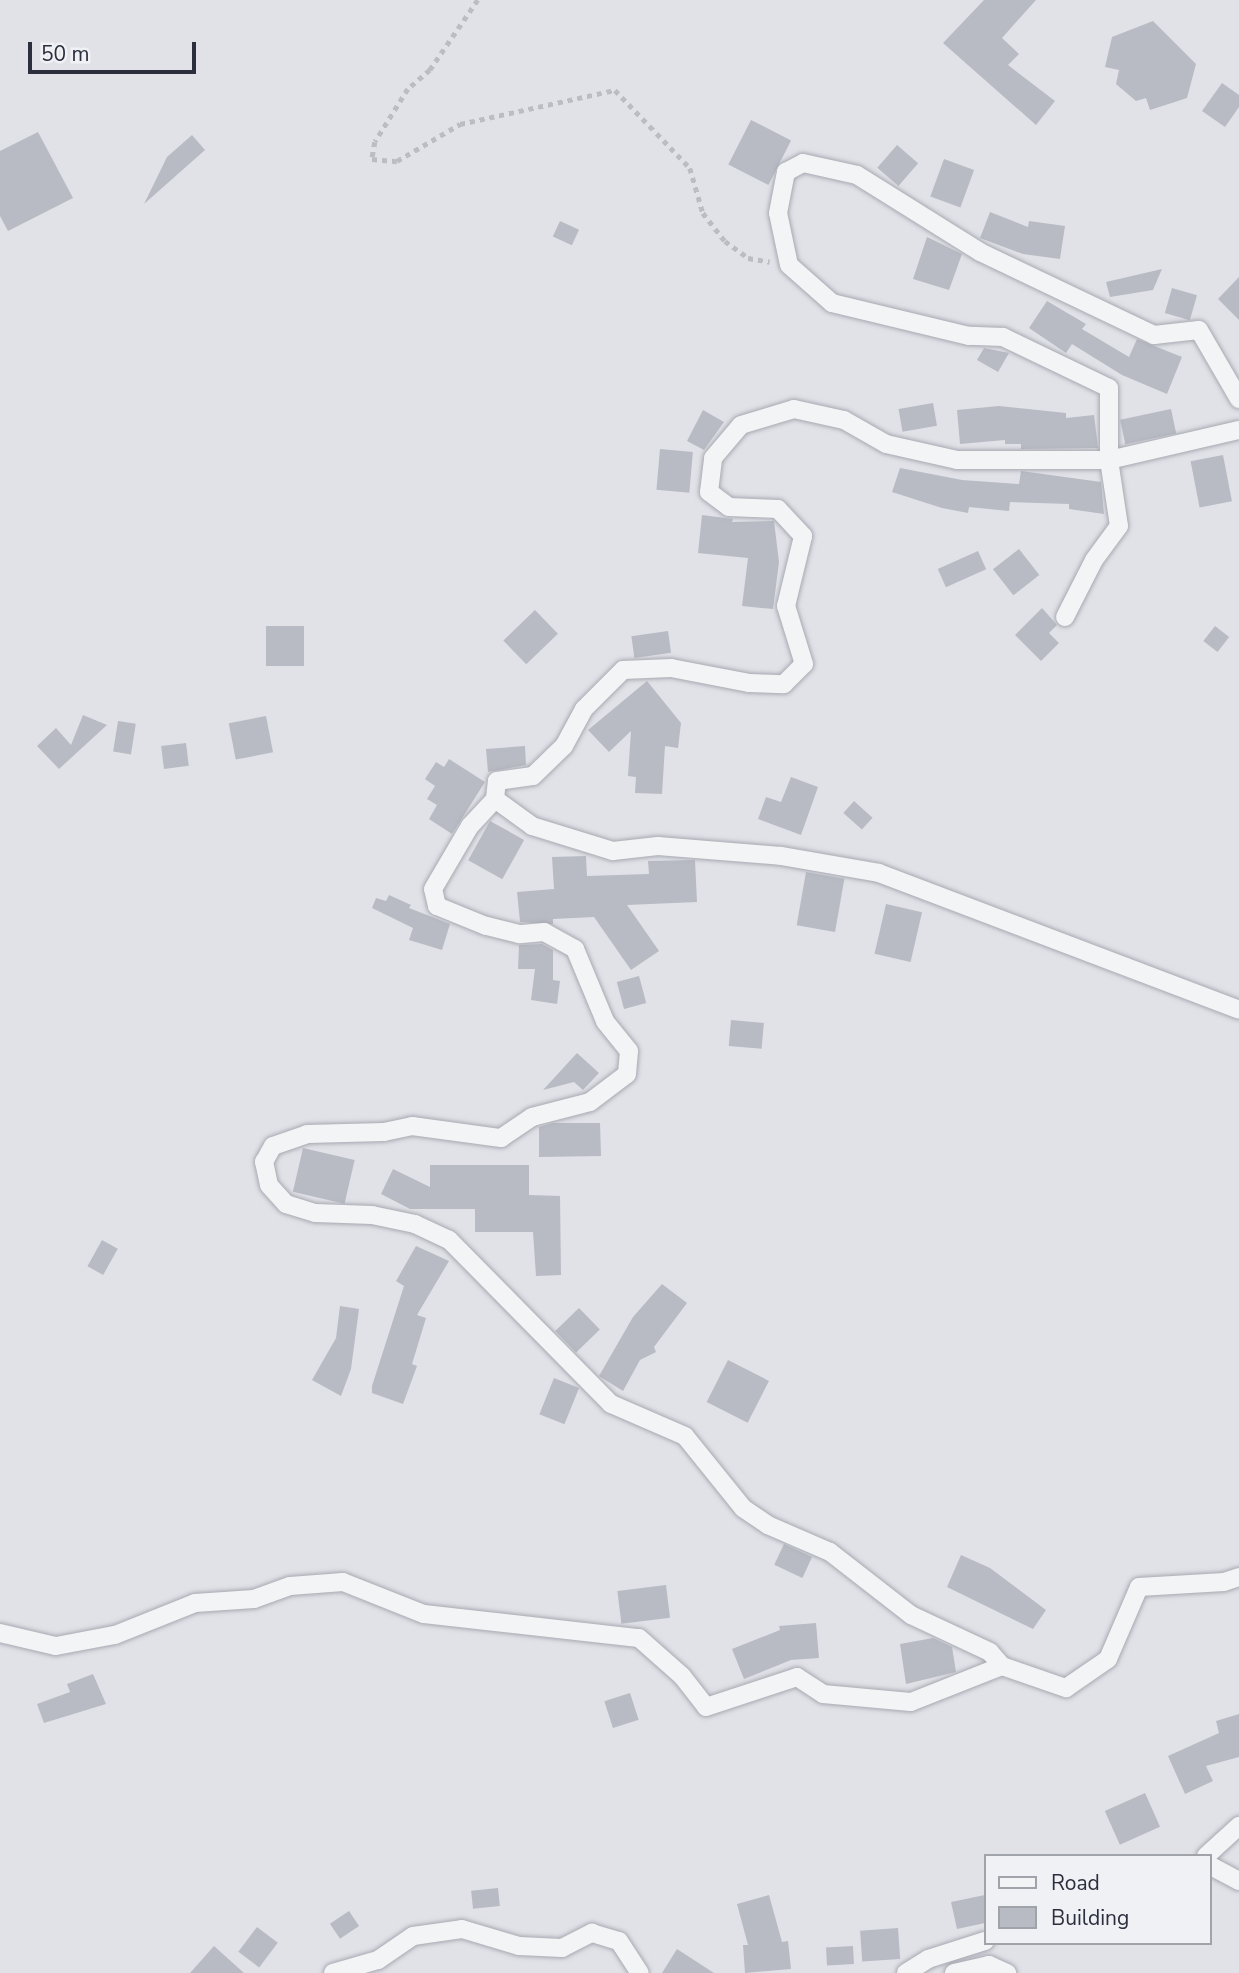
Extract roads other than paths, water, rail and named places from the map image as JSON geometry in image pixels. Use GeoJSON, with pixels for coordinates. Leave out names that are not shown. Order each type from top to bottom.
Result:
{"type":"FeatureCollection","features":[{"type":"Feature","properties":{"kind":"street"},"geometry":{"type":"LineString","coordinates":[[1065,617],[1094,560],[1119,526],[1109,460],[1109,388],[1003,337],[969,336],[832,303],[789,265],[778,213],[786,172],[803,163],[857,175],[980,252],[1142,330],[1154,335],[1199,330],[1239,399]]}},
{"type":"Feature","properties":{"kind":"street"},"geometry":{"type":"LineString","coordinates":[[1239,430],[1109,460],[957,460],[886,444],[844,420],[794,409],[741,425],[713,458],[709,492],[729,507],[778,509],[803,536],[786,606],[804,664],[784,684],[748,683],[671,668],[623,670],[584,709],[564,746],[533,776],[497,781],[495,799],[451,853],[433,889],[436,906],[508,932],[544,932],[575,949],[605,1021],[629,1051],[627,1074],[590,1102],[531,1117],[500,1138],[412,1126],[384,1132],[307,1134],[273,1146],[264,1162],[269,1185],[286,1204],[315,1213],[372,1215],[415,1224],[449,1240],[611,1404],[685,1436],[743,1508],[768,1525],[830,1552],[911,1615],[990,1652],[1002,1666],[1066,1688],[1108,1659],[1139,1587],[1224,1582],[1239,1577]]}},
{"type":"Feature","properties":{"kind":"street"},"geometry":{"type":"LineString","coordinates":[[495,799],[532,826],[613,851],[657,846],[782,856],[879,873],[1239,1010]]}},
{"type":"Feature","properties":{"kind":"street"},"geometry":{"type":"LineString","coordinates":[[0,1633],[56,1646],[115,1635],[195,1603],[254,1600],[290,1586],[343,1582],[424,1614],[639,1638],[682,1676],[706,1707],[797,1677],[823,1694],[911,1702],[1002,1666]]}},
{"type":"Feature","properties":{"kind":"street"},"geometry":{"type":"LineString","coordinates":[[1208,1854],[1239,1826]]}},
{"type":"Feature","properties":{"kind":"street"},"geometry":{"type":"LineString","coordinates":[[1211,1866],[1239,1881]]}},
{"type":"Feature","properties":{"kind":"street"},"geometry":{"type":"LineString","coordinates":[[332,1973],[378,1960],[413,1936],[462,1929],[519,1946],[562,1948],[592,1933],[619,1941],[639,1973]]}},
{"type":"Feature","properties":{"kind":"street"},"geometry":{"type":"LineString","coordinates":[[906,1973],[928,1959],[984,1941]]}},
{"type":"Feature","properties":{"kind":"street"},"geometry":{"type":"LineString","coordinates":[[954,1973],[989,1965],[1007,1973]]}}]}
